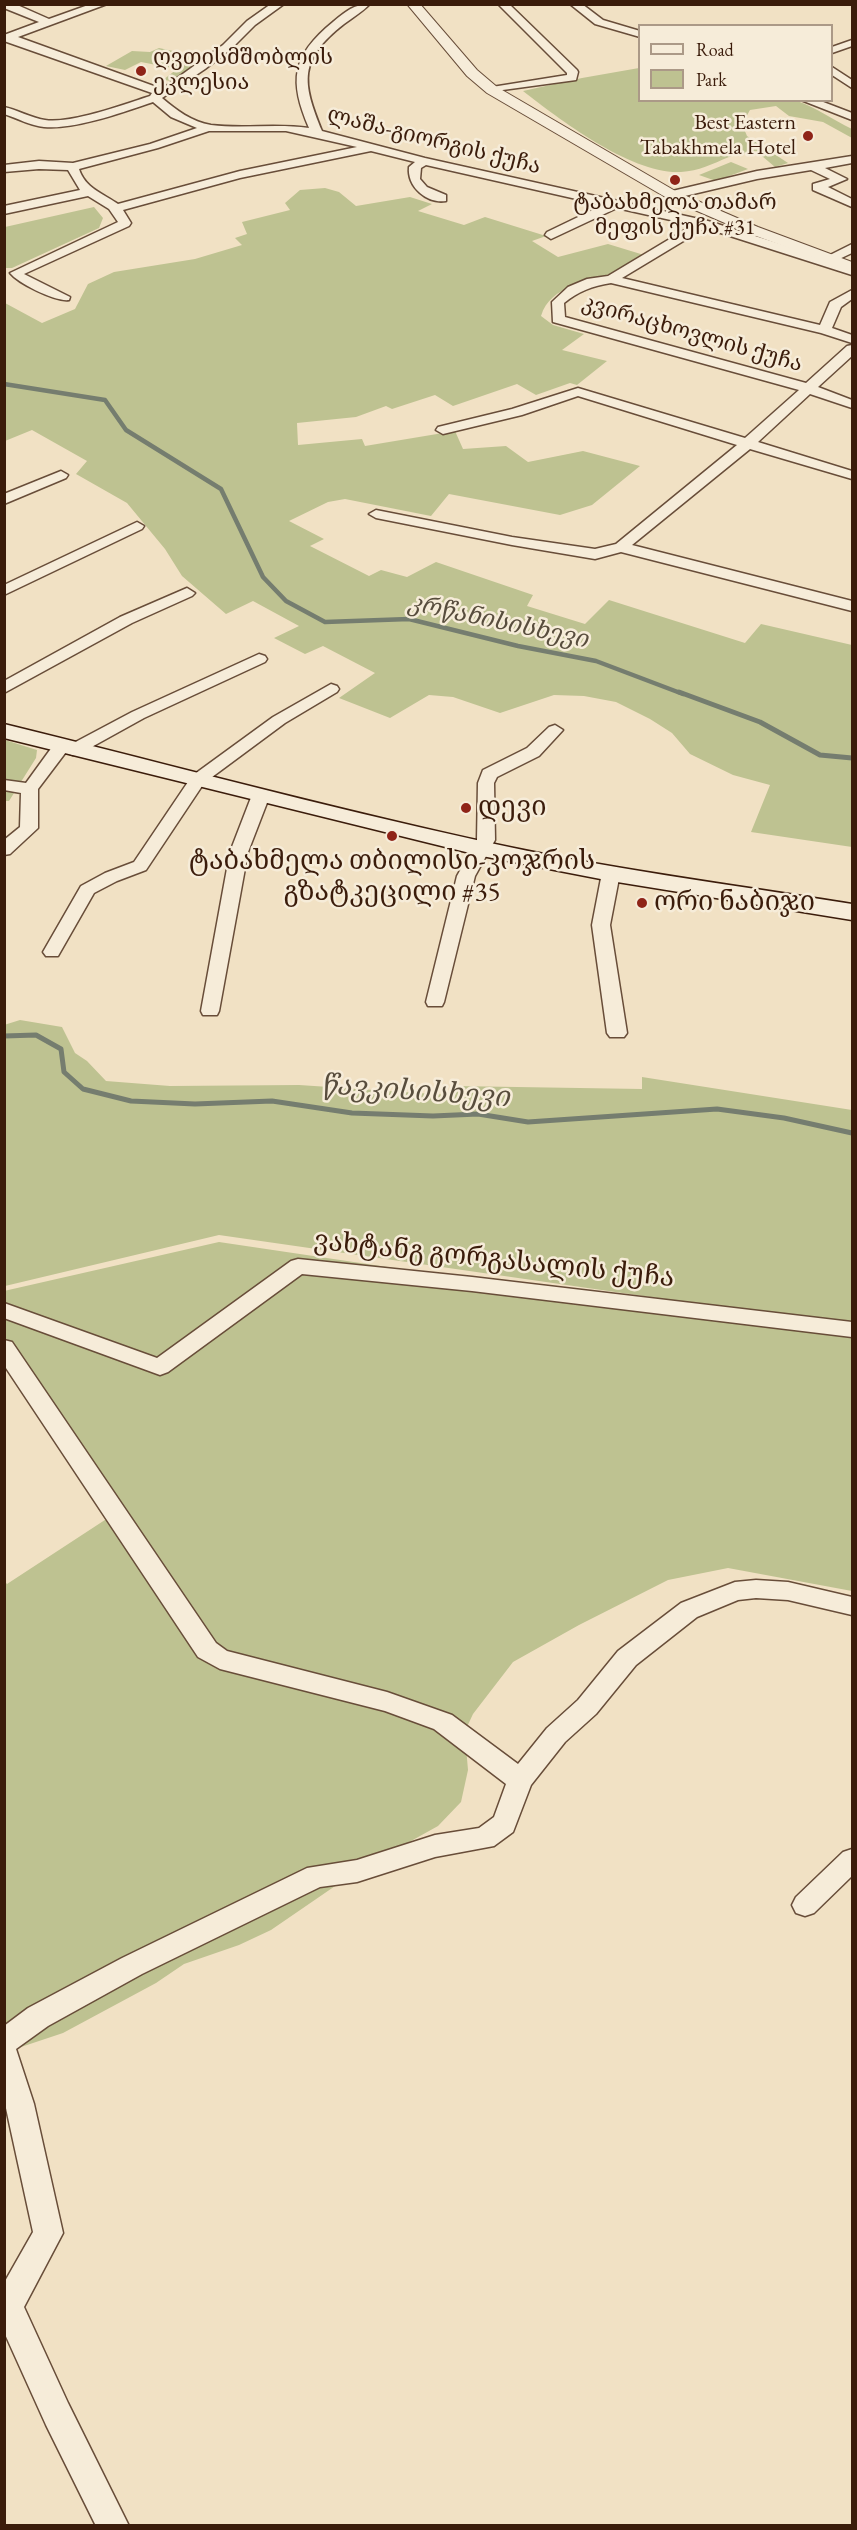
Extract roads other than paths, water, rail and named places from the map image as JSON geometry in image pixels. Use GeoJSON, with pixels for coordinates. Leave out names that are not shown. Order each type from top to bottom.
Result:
{"type":"FeatureCollection","features":[{"type":"Feature","properties":{"kind":"main road"},"geometry":{"type":"LineString","coordinates":[[4,731],[67,749],[482,849],[610,873],[852,912]]}},
{"type":"Feature","properties":{"kind":"street"},"geometry":{"type":"LineString","coordinates":[[5,4],[50,23]]}},
{"type":"Feature","properties":{"kind":"street"},"geometry":{"type":"LineString","coordinates":[[6,38],[102,4]]}},
{"type":"Feature","properties":{"kind":"street"},"geometry":{"type":"LineString","coordinates":[[4,110],[44,124],[63,123],[116,111],[155,98],[201,67],[227,47],[251,23],[279,4]]}},
{"type":"Feature","properties":{"kind":"street"},"geometry":{"type":"LineString","coordinates":[[317,133],[303,100],[301,78],[309,55],[323,34],[364,4]]}},
{"type":"Feature","properties":{"kind":"street"},"geometry":{"type":"LineString","coordinates":[[413,4],[472,73],[492,90],[672,195],[852,269]]}},
{"type":"Feature","properties":{"kind":"street"},"geometry":{"type":"LineString","coordinates":[[492,90],[572,78],[573,72],[503,4]]}},
{"type":"Feature","properties":{"kind":"street"},"geometry":{"type":"LineString","coordinates":[[575,4],[599,22],[638,34]]}},
{"type":"Feature","properties":{"kind":"street"},"geometry":{"type":"LineString","coordinates":[[6,38],[158,91],[155,98]]}},
{"type":"Feature","properties":{"kind":"street"},"geometry":{"type":"LineString","coordinates":[[833,49],[852,42]]}},
{"type":"Feature","properties":{"kind":"street"},"geometry":{"type":"LineString","coordinates":[[833,71],[852,85]]}},
{"type":"Feature","properties":{"kind":"street"},"geometry":{"type":"LineString","coordinates":[[155,98],[175,115],[208,128]]}},
{"type":"Feature","properties":{"kind":"street"},"geometry":{"type":"LineString","coordinates":[[811,102],[852,117]]}},
{"type":"Feature","properties":{"kind":"street","name":"ლაშა-გიორგის ქუჩა"},"geometry":{"type":"LineString","coordinates":[[4,169],[39,165],[73,166],[154,146],[208,128],[286,128],[317,133],[424,161],[704,224],[852,269]]}},
{"type":"Feature","properties":{"kind":"street"},"geometry":{"type":"LineString","coordinates":[[116,208],[196,184],[303,160],[372,148]]}},
{"type":"Feature","properties":{"kind":"street"},"geometry":{"type":"LineString","coordinates":[[672,195],[757,175],[852,160]]}},
{"type":"Feature","properties":{"kind":"street"},"geometry":{"type":"LineString","coordinates":[[424,161],[415,167],[414,179],[423,190],[442,198]]}},
{"type":"Feature","properties":{"kind":"street"},"geometry":{"type":"LineString","coordinates":[[64,297],[22,279],[16,273],[124,223],[116,208],[89,192],[76,179],[73,166]]}},
{"type":"Feature","properties":{"kind":"street"},"geometry":{"type":"LineString","coordinates":[[814,166],[841,179],[817,187],[852,203]]}},
{"type":"Feature","properties":{"kind":"street"},"geometry":{"type":"LineString","coordinates":[[4,210],[89,192]]}},
{"type":"Feature","properties":{"kind":"street"},"geometry":{"type":"LineString","coordinates":[[551,236],[613,205]]}},
{"type":"Feature","properties":{"kind":"street","name":"კვირაცხოვლის ქუჩა"},"geometry":{"type":"LineString","coordinates":[[704,224],[611,279],[591,282],[573,290],[558,302],[558,319],[807,388],[852,404]]}},
{"type":"Feature","properties":{"kind":"street"},"geometry":{"type":"LineString","coordinates":[[830,259],[852,248]]}},
{"type":"Feature","properties":{"kind":"street"},"geometry":{"type":"LineString","coordinates":[[611,279],[825,330],[852,339]]}},
{"type":"Feature","properties":{"kind":"street"},"geometry":{"type":"LineString","coordinates":[[825,330],[835,304],[852,294]]}},
{"type":"Feature","properties":{"kind":"street"},"geometry":{"type":"LineString","coordinates":[[376,514],[595,555],[621,547],[748,443],[852,349]]}},
{"type":"Feature","properties":{"kind":"street"},"geometry":{"type":"LineString","coordinates":[[443,429],[517,412],[578,392],[852,476]]}},
{"type":"Feature","properties":{"kind":"street"},"geometry":{"type":"LineString","coordinates":[[4,500],[61,475]]}},
{"type":"Feature","properties":{"kind":"street"},"geometry":{"type":"LineString","coordinates":[[4,591],[137,526]]}},
{"type":"Feature","properties":{"kind":"street"},"geometry":{"type":"LineString","coordinates":[[621,547],[852,606]]}},
{"type":"Feature","properties":{"kind":"street"},"geometry":{"type":"LineString","coordinates":[[4,688],[126,620],[187,593]]}},
{"type":"Feature","properties":{"kind":"street"},"geometry":{"type":"LineString","coordinates":[[4,850],[28,828],[30,789],[67,749],[259,659]]}},
{"type":"Feature","properties":{"kind":"street"},"geometry":{"type":"LineString","coordinates":[[52,952],[87,890],[111,877],[140,866],[198,780],[279,720],[331,689]]}},
{"type":"Feature","properties":{"kind":"street"},"geometry":{"type":"LineString","coordinates":[[435,1002],[466,876],[486,840],[486,783],[489,774],[533,752],[555,730]]}},
{"type":"Feature","properties":{"kind":"street"},"geometry":{"type":"LineString","coordinates":[[4,785],[30,789]]}},
{"type":"Feature","properties":{"kind":"street"},"geometry":{"type":"LineString","coordinates":[[210,1011],[239,852],[261,795]]}},
{"type":"Feature","properties":{"kind":"street"},"geometry":{"type":"LineString","coordinates":[[610,873],[602,912],[601,933],[618,1033]]}},
{"type":"Feature","properties":{"kind":"street","name":"ვახტანგ გორგასალის ქუჩა"},"geometry":{"type":"LineString","coordinates":[[4,1310],[160,1367],[297,1266],[472,1284],[852,1330]]}},
{"type":"Feature","properties":{"kind":"street"},"geometry":{"type":"LineString","coordinates":[[4,1347],[207,1650],[220,1659],[387,1702],[442,1722],[520,1780]]}},
{"type":"Feature","properties":{"kind":"street"},"geometry":{"type":"LineString","coordinates":[[4,2042],[38,2017],[132,1965],[316,1876],[357,1871],[435,1846],[485,1838],[504,1824],[520,1780],[556,1735],[587,1707],[627,1658],[688,1610],[735,1591],[756,1589],[788,1591],[852,1606]]}},
{"type":"Feature","properties":{"kind":"street"},"geometry":{"type":"LineString","coordinates":[[805,1905],[852,1860]]}},
{"type":"Feature","properties":{"kind":"street"},"geometry":{"type":"LineString","coordinates":[[4,2054],[20,2104],[48,2234],[8,2306],[57,2414],[113,2526]]}},
{"type":"Feature","properties":{"kind":"waterway","name":"კრწანისისხევი"},"geometry":{"type":"LineString","coordinates":[[4,384],[105,400],[126,430],[221,489],[263,577],[286,601],[325,622],[409,619],[518,646],[596,661],[683,694]]}},
{"type":"Feature","properties":{"kind":"waterway","name":"კრწანისისხევი"},"geometry":{"type":"LineString","coordinates":[[679,692],[760,722],[820,755],[852,758]]}},
{"type":"Feature","properties":{"kind":"waterway","name":"წავკისისხევი"},"geometry":{"type":"LineString","coordinates":[[4,1036],[36,1035],[61,1049],[64,1072],[83,1089],[131,1101],[195,1104],[272,1101],[352,1113],[433,1116],[478,1114],[528,1122],[717,1109],[784,1118],[852,1133]]}},
{"type":"Feature","properties":{"kind":"place","name":"ღვთისმშობლის ეკლესია"},"geometry":{"type":"Point","coordinates":[141,71]}},
{"type":"Feature","properties":{"kind":"place","name":"Best Eastern Tabakhmela Hotel"},"geometry":{"type":"Point","coordinates":[808,136]}},
{"type":"Feature","properties":{"kind":"place","name":"ტაბახმელა თამარ მეფის ქუჩა #31"},"geometry":{"type":"Point","coordinates":[675,180]}},
{"type":"Feature","properties":{"kind":"place","name":"დევი"},"geometry":{"type":"Point","coordinates":[466,808]}},
{"type":"Feature","properties":{"kind":"place","name":"ტაბახმელა თბილისი-კოჯრის გზატკეცილი #35"},"geometry":{"type":"Point","coordinates":[392,836]}},
{"type":"Feature","properties":{"kind":"place","name":"ორი ნაბიჯი"},"geometry":{"type":"Point","coordinates":[642,903]}}]}
